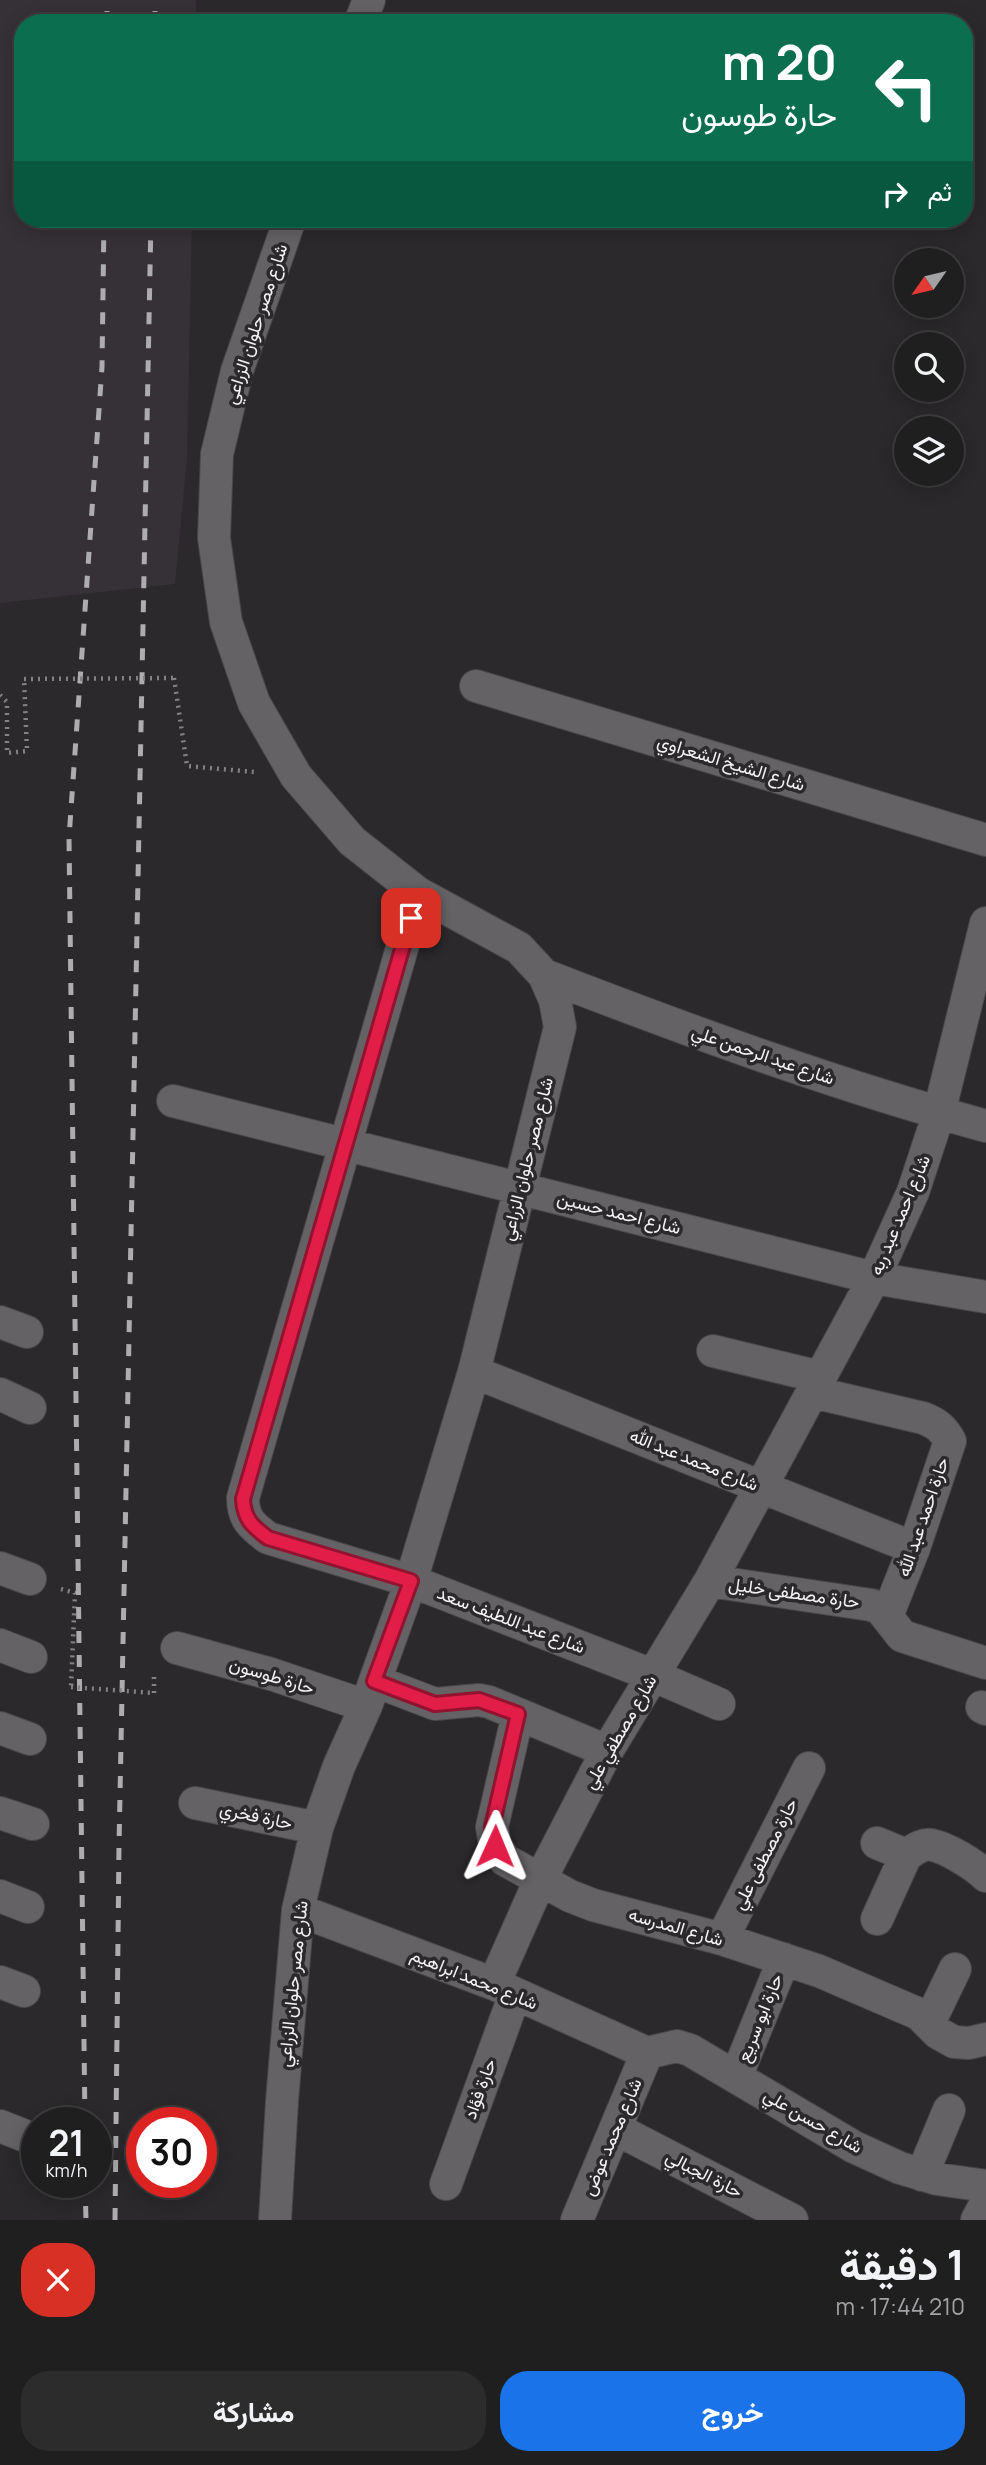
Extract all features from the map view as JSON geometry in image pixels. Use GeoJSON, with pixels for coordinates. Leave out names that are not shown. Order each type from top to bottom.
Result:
{"type":"FeatureCollection","features":[{"type":"Feature","properties":{"kind":"street","name":"شارع مصر حلوان الزراعي"},"geometry":{"type":"LineString","coordinates":[[275,2214],[298,1910],[317,1828],[411,1581],[474,1372],[560,1027],[555,1000],[544,975],[519,948],[418,893],[352,841],[296,776],[254,703],[226,622],[214,538],[217,454],[237,371],[287,228]]}},
{"type":"Feature","properties":{"kind":"street","name":"شارع الشيخ الشعراوي"},"geometry":{"type":"LineString","coordinates":[[476,686],[986,840]]}},
{"type":"Feature","properties":{"kind":"street"},"geometry":{"type":"LineString","coordinates":[[345,1144],[418,893]]}},
{"type":"Feature","properties":{"kind":"street","name":"شارع احمد عبد ربه"},"geometry":{"type":"LineString","coordinates":[[762,1487],[874,1278],[913,1192],[939,1113],[986,923]]}},
{"type":"Feature","properties":{"kind":"street","name":"شارع عبد الرحمن علي"},"geometry":{"type":"LineString","coordinates":[[544,975],[661,1020],[939,1113],[986,1126]]}},
{"type":"Feature","properties":{"kind":"street","name":"شارع احمد حسين"},"geometry":{"type":"LineString","coordinates":[[173,1101],[874,1278],[986,1297]]}},
{"type":"Feature","properties":{"kind":"street","name":"شارع عبد اللطيف سعد"},"geometry":{"type":"LineString","coordinates":[[345,1144],[243,1499],[243,1514],[252,1526],[268,1538],[411,1581],[719,1704]]}},
{"type":"Feature","properties":{"kind":"street","name":"حارة احمد عبد الله"},"geometry":{"type":"LineString","coordinates":[[713,1351],[923,1418],[945,1431],[950,1441],[914,1548],[887,1616]]}},
{"type":"Feature","properties":{"kind":"street","name":"شارع محمد عبد الله"},"geometry":{"type":"LineString","coordinates":[[474,1372],[914,1548]]}},
{"type":"Feature","properties":{"kind":"street"},"geometry":{"type":"LineString","coordinates":[[0,1394],[30,1408]]}},
{"type":"Feature","properties":{"kind":"street","name":"شارع مصطفي علي"},"geometry":{"type":"LineString","coordinates":[[504,1989],[540,1880],[607,1751],[710,1581],[762,1487]]}},
{"type":"Feature","properties":{"kind":"street"},"geometry":{"type":"LineString","coordinates":[[0,1568],[30,1579]]}},
{"type":"Feature","properties":{"kind":"street","name":"حارة مصطفى خليل"},"geometry":{"type":"LineString","coordinates":[[710,1581],[865,1603],[880,1608],[902,1636],[986,1663]]}},
{"type":"Feature","properties":{"kind":"street"},"geometry":{"type":"LineString","coordinates":[[0,1645],[31,1657]]}},
{"type":"Feature","properties":{"kind":"street","name":"حارة طوسون"},"geometry":{"type":"LineString","coordinates":[[177,1648],[271,1674],[370,1693],[435,1704],[479,1700],[607,1751]]}},
{"type":"Feature","properties":{"kind":"street","name":"شارع المدرسه"},"geometry":{"type":"LineString","coordinates":[[518,1714],[492,1827],[495,1846],[505,1860],[570,1896],[593,1905],[722,1939],[819,1971],[919,2014],[938,2033],[954,2042],[969,2043],[986,2039]]}},
{"type":"Feature","properties":{"kind":"street"},"geometry":{"type":"LineString","coordinates":[[0,1728],[30,1740]]}},
{"type":"Feature","properties":{"kind":"street","name":"حارة مصطفى علي"},"geometry":{"type":"LineString","coordinates":[[722,1939],[809,1768]]}},
{"type":"Feature","properties":{"kind":"street","name":"حارة فخري"},"geometry":{"type":"LineString","coordinates":[[195,1803],[317,1828]]}},
{"type":"Feature","properties":{"kind":"street"},"geometry":{"type":"LineString","coordinates":[[0,1813],[33,1824]]}},
{"type":"Feature","properties":{"kind":"street"},"geometry":{"type":"LineString","coordinates":[[877,1843],[906,1855]]}},
{"type":"Feature","properties":{"kind":"street"},"geometry":{"type":"LineString","coordinates":[[877,1919],[906,1855],[922,1845],[931,1844],[977,1867],[986,1876]]}},
{"type":"Feature","properties":{"kind":"street","name":"شارع محمد ابراهيم"},"geometry":{"type":"LineString","coordinates":[[298,1910],[504,1989],[647,2053]]}},
{"type":"Feature","properties":{"kind":"street","name":"حارة ابو سريع"},"geometry":{"type":"LineString","coordinates":[[736,2077],[783,1959]]}},
{"type":"Feature","properties":{"kind":"street"},"geometry":{"type":"LineString","coordinates":[[929,2022],[955,1969]]}},
{"type":"Feature","properties":{"kind":"street","name":"حارة فؤاد"},"geometry":{"type":"LineString","coordinates":[[446,2184],[504,1989]]}},
{"type":"Feature","properties":{"kind":"street","name":"شارع حسن علي"},"geometry":{"type":"LineString","coordinates":[[647,2053],[677,2046],[690,2050],[854,2147],[922,2175],[986,2186]]}},
{"type":"Feature","properties":{"kind":"street","name":"شارع محمد عوض"},"geometry":{"type":"LineString","coordinates":[[577,2220],[647,2053]]}},
{"type":"Feature","properties":{"kind":"street"},"geometry":{"type":"LineString","coordinates":[[922,2175],[949,2109]]}},
{"type":"Feature","properties":{"kind":"street","name":"حارة الجبالي"},"geometry":{"type":"LineString","coordinates":[[616,2129],[784,2218]]}},
{"type":"Feature","properties":{"kind":"street"},"geometry":{"type":"LineString","coordinates":[[977,2220],[986,2203]]}},
{"type":"Feature","properties":{"kind":"street"},"geometry":{"type":"LineString","coordinates":[[275,2214],[303,2220]]}},
{"type":"Feature","properties":{"kind":"path"},"geometry":{"type":"LineString","coordinates":[[0,695],[7,702],[7,752],[27,751],[24,679],[174,678],[187,766],[296,776]]}},
{"type":"Feature","properties":{"kind":"path"},"geometry":{"type":"LineString","coordinates":[[75,1594],[71,1687],[154,1693]]}},
{"type":"Feature","properties":{"kind":"shaded area"},"geometry":{"type":"Polygon","coordinates":[[[0,0],[196,0],[196,14],[14,14],[14,228],[192,228],[187,459],[175,584],[0,603],[0,0]]]}},
{"type":"Feature","properties":{"kind":"railway"},"geometry":{"type":"LineString","coordinates":[[107,0],[107,14]]}},
{"type":"Feature","properties":{"kind":"railway"},"geometry":{"type":"LineString","coordinates":[[155,0],[155,14]]}},
{"type":"Feature","properties":{"kind":"railway"},"geometry":{"type":"LineString","coordinates":[[85,2107],[69,838],[102,367],[104,228]]}},
{"type":"Feature","properties":{"kind":"railway"},"geometry":{"type":"LineString","coordinates":[[115,2220],[119,1846],[151,228]]}},
{"type":"Feature","properties":{"kind":"railway"},"geometry":{"type":"LineString","coordinates":[[85,2198],[86,2220]]}},
{"type":"Feature","properties":{"kind":"route"},"geometry":{"type":"LineString","coordinates":[[411,918],[243,1499],[243,1514],[252,1526],[268,1538],[411,1581],[374,1681],[435,1704],[479,1700],[518,1714],[492,1827],[495,1846]]}}]}
